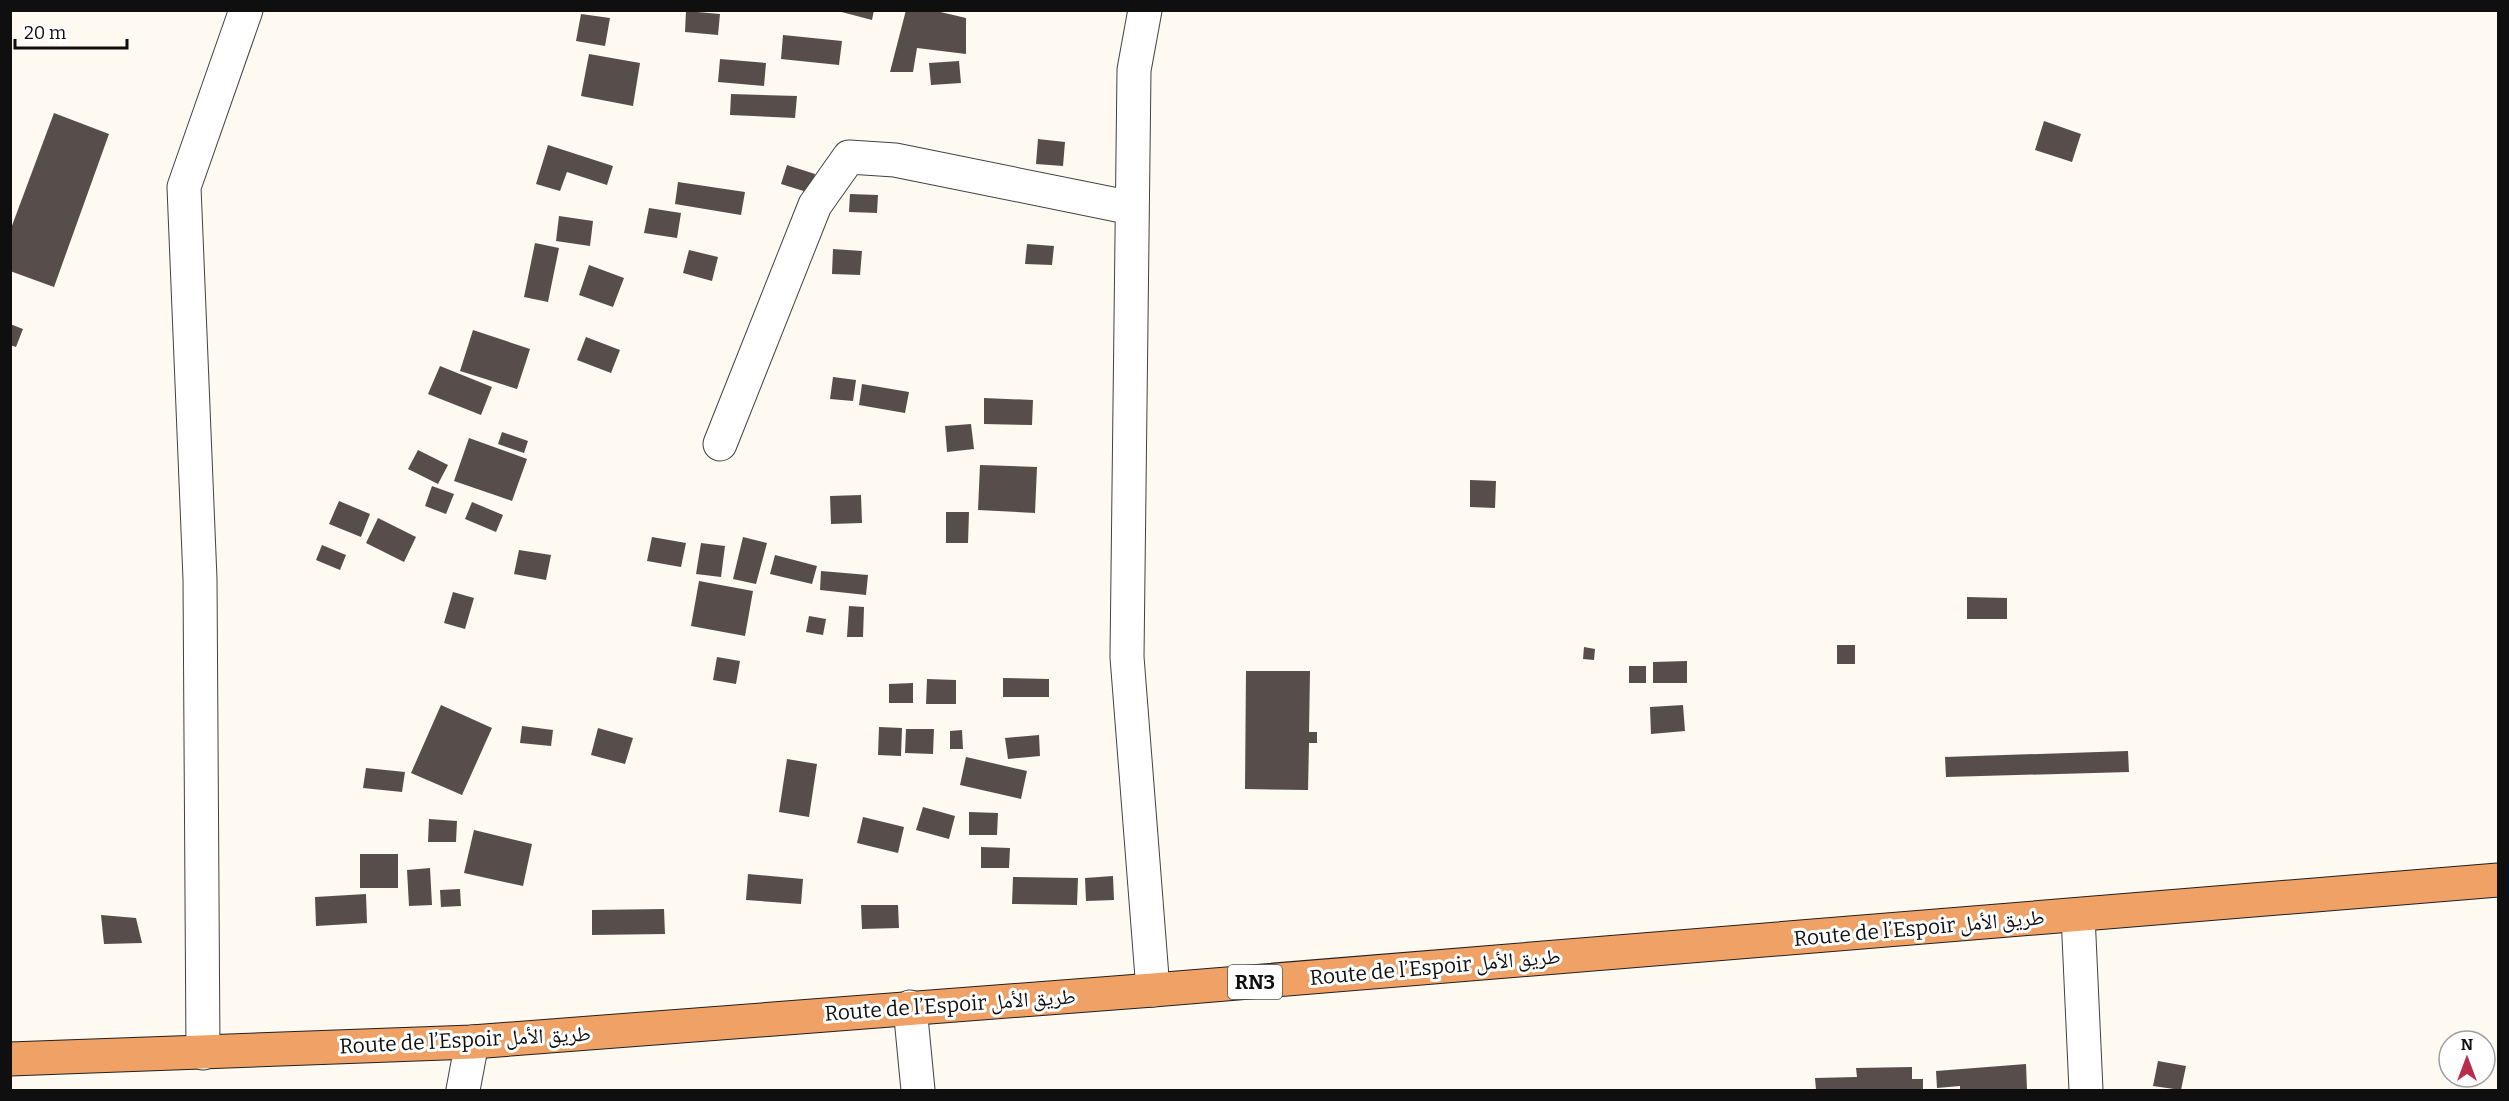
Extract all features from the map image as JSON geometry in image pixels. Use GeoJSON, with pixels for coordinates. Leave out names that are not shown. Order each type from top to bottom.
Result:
{"type":"FeatureCollection","features":[{"type":"Feature","properties":{"kind":"highway","name":"Route de l’Espoir طريق الأمل"},"geometry":{"type":"LineString","coordinates":[[10,1059],[472,1042],[1153,990],[2499,880]]}},
{"type":"Feature","properties":{"kind":"street"},"geometry":{"type":"LineString","coordinates":[[203,1053],[200,579],[184,187],[246,10]]}},
{"type":"Feature","properties":{"kind":"street"},"geometry":{"type":"LineString","coordinates":[[1145,10],[1134,70],[1127,657],[1153,990]]}},
{"type":"Feature","properties":{"kind":"street"},"geometry":{"type":"LineString","coordinates":[[720,444],[815,205],[849,157],[895,160],[1132,208]]}},
{"type":"Feature","properties":{"kind":"street"},"geometry":{"type":"LineString","coordinates":[[2078,915],[2086,1090]]}},
{"type":"Feature","properties":{"kind":"street"},"geometry":{"type":"LineString","coordinates":[[910,1008],[918,1090]]}},
{"type":"Feature","properties":{"kind":"street"},"geometry":{"type":"LineString","coordinates":[[463,1090],[472,1042]]}},
{"type":"Feature","properties":{"kind":"building"},"geometry":{"type":"Polygon","coordinates":[[[834,10],[874,10],[872,20],[834,10]]]}},
{"type":"Feature","properties":{"kind":"building"},"geometry":{"type":"Polygon","coordinates":[[[906,10],[932,10],[966,18],[966,54],[917,48],[913,72],[890,72],[906,10]]]}},
{"type":"Feature","properties":{"kind":"building"},"geometry":{"type":"Polygon","coordinates":[[[686,11],[720,14],[718,35],[685,32],[686,11]]]}},
{"type":"Feature","properties":{"kind":"building"},"geometry":{"type":"Polygon","coordinates":[[[581,14],[610,18],[605,46],[576,41],[581,14]]]}},
{"type":"Feature","properties":{"kind":"building"},"geometry":{"type":"Polygon","coordinates":[[[783,35],[842,41],[839,65],[781,59],[783,35]]]}},
{"type":"Feature","properties":{"kind":"building"},"geometry":{"type":"Polygon","coordinates":[[[589,54],[640,63],[633,106],[581,96],[589,54]]]}},
{"type":"Feature","properties":{"kind":"building"},"geometry":{"type":"Polygon","coordinates":[[[720,59],[766,63],[764,86],[718,82],[720,59]]]}},
{"type":"Feature","properties":{"kind":"building"},"geometry":{"type":"Polygon","coordinates":[[[959,61],[961,83],[931,85],[929,63],[959,61]]]}},
{"type":"Feature","properties":{"kind":"building"},"geometry":{"type":"Polygon","coordinates":[[[731,94],[797,96],[795,118],[730,115],[731,94]]]}},
{"type":"Feature","properties":{"kind":"building"},"geometry":{"type":"Polygon","coordinates":[[[54,113],[109,134],[54,287],[10,271],[10,231],[54,113]]]}},
{"type":"Feature","properties":{"kind":"building"},"geometry":{"type":"Polygon","coordinates":[[[2044,121],[2081,134],[2072,162],[2035,150],[2044,121]]]}},
{"type":"Feature","properties":{"kind":"building"},"geometry":{"type":"Polygon","coordinates":[[[1038,139],[1065,142],[1063,166],[1036,164],[1038,139]]]}},
{"type":"Feature","properties":{"kind":"building"},"geometry":{"type":"Polygon","coordinates":[[[548,145],[613,166],[607,185],[567,172],[560,191],[536,184],[548,145]]]}},
{"type":"Feature","properties":{"kind":"building"},"geometry":{"type":"Polygon","coordinates":[[[787,165],[815,174],[810,193],[781,184],[787,165]]]}},
{"type":"Feature","properties":{"kind":"building"},"geometry":{"type":"Polygon","coordinates":[[[678,182],[745,192],[741,215],[675,204],[678,182]]]}},
{"type":"Feature","properties":{"kind":"building"},"geometry":{"type":"Polygon","coordinates":[[[850,194],[878,195],[877,213],[849,212],[850,194]]]}},
{"type":"Feature","properties":{"kind":"building"},"geometry":{"type":"Polygon","coordinates":[[[649,208],[681,213],[677,238],[644,233],[649,208]]]}},
{"type":"Feature","properties":{"kind":"building"},"geometry":{"type":"Polygon","coordinates":[[[559,216],[593,221],[590,246],[556,241],[559,216]]]}},
{"type":"Feature","properties":{"kind":"building"},"geometry":{"type":"Polygon","coordinates":[[[535,243],[559,248],[548,302],[524,297],[535,243]]]}},
{"type":"Feature","properties":{"kind":"building"},"geometry":{"type":"Polygon","coordinates":[[[1027,244],[1054,246],[1052,265],[1025,264],[1027,244]]]}},
{"type":"Feature","properties":{"kind":"building"},"geometry":{"type":"Polygon","coordinates":[[[833,249],[862,251],[860,275],[832,274],[833,249]]]}},
{"type":"Feature","properties":{"kind":"building"},"geometry":{"type":"Polygon","coordinates":[[[689,250],[718,257],[712,281],[683,273],[689,250]]]}},
{"type":"Feature","properties":{"kind":"building"},"geometry":{"type":"Polygon","coordinates":[[[589,265],[624,278],[613,307],[579,295],[589,265]]]}},
{"type":"Feature","properties":{"kind":"building"},"geometry":{"type":"Polygon","coordinates":[[[10,324],[23,329],[16,347],[10,345],[10,324]]]}},
{"type":"Feature","properties":{"kind":"building"},"geometry":{"type":"Polygon","coordinates":[[[473,330],[530,349],[517,389],[460,371],[473,330]]]}},
{"type":"Feature","properties":{"kind":"building"},"geometry":{"type":"Polygon","coordinates":[[[586,337],[620,350],[611,373],[577,360],[586,337]]]}},
{"type":"Feature","properties":{"kind":"building"},"geometry":{"type":"Polygon","coordinates":[[[440,366],[492,387],[481,415],[428,394],[440,366]]]}},
{"type":"Feature","properties":{"kind":"building"},"geometry":{"type":"Polygon","coordinates":[[[833,377],[856,380],[853,401],[830,399],[833,377]]]}},
{"type":"Feature","properties":{"kind":"building"},"geometry":{"type":"Polygon","coordinates":[[[862,384],[909,392],[905,413],[859,405],[862,384]]]}},
{"type":"Feature","properties":{"kind":"building"},"geometry":{"type":"Polygon","coordinates":[[[984,398],[1033,400],[1032,425],[984,424],[984,398]]]}},
{"type":"Feature","properties":{"kind":"building"},"geometry":{"type":"Polygon","coordinates":[[[971,424],[974,449],[947,452],[945,426],[971,424]]]}},
{"type":"Feature","properties":{"kind":"building"},"geometry":{"type":"Polygon","coordinates":[[[502,432],[528,441],[524,453],[498,444],[502,432]]]}},
{"type":"Feature","properties":{"kind":"building"},"geometry":{"type":"Polygon","coordinates":[[[469,438],[527,459],[512,501],[454,481],[469,438]]]}},
{"type":"Feature","properties":{"kind":"building"},"geometry":{"type":"Polygon","coordinates":[[[418,450],[448,465],[438,484],[408,469],[418,450]]]}},
{"type":"Feature","properties":{"kind":"building"},"geometry":{"type":"Polygon","coordinates":[[[980,465],[1037,467],[1035,513],[978,510],[980,465]]]}},
{"type":"Feature","properties":{"kind":"building"},"geometry":{"type":"Polygon","coordinates":[[[1470,480],[1496,481],[1495,508],[1470,507],[1470,480]]]}},
{"type":"Feature","properties":{"kind":"building"},"geometry":{"type":"Polygon","coordinates":[[[432,486],[454,494],[446,514],[425,506],[432,486]]]}},
{"type":"Feature","properties":{"kind":"building"},"geometry":{"type":"Polygon","coordinates":[[[861,495],[862,523],[831,524],[830,496],[861,495]]]}},
{"type":"Feature","properties":{"kind":"building"},"geometry":{"type":"Polygon","coordinates":[[[339,501],[370,514],[361,537],[329,524],[339,501]]]}},
{"type":"Feature","properties":{"kind":"building"},"geometry":{"type":"Polygon","coordinates":[[[472,502],[503,515],[496,532],[465,519],[472,502]]]}},
{"type":"Feature","properties":{"kind":"building"},"geometry":{"type":"Polygon","coordinates":[[[946,512],[969,512],[968,543],[946,543],[946,512]]]}},
{"type":"Feature","properties":{"kind":"building"},"geometry":{"type":"Polygon","coordinates":[[[378,518],[416,537],[404,562],[366,543],[378,518]]]}},
{"type":"Feature","properties":{"kind":"building"},"geometry":{"type":"Polygon","coordinates":[[[652,537],[686,543],[681,567],[647,561],[652,537]]]}},
{"type":"Feature","properties":{"kind":"building"},"geometry":{"type":"Polygon","coordinates":[[[743,537],[767,543],[756,584],[733,579],[743,537]]]}},
{"type":"Feature","properties":{"kind":"building"},"geometry":{"type":"Polygon","coordinates":[[[701,543],[725,546],[721,577],[696,574],[701,543]]]}},
{"type":"Feature","properties":{"kind":"building"},"geometry":{"type":"Polygon","coordinates":[[[322,545],[346,555],[340,570],[316,560],[322,545]]]}},
{"type":"Feature","properties":{"kind":"building"},"geometry":{"type":"Polygon","coordinates":[[[519,550],[551,555],[546,580],[514,574],[519,550]]]}},
{"type":"Feature","properties":{"kind":"building"},"geometry":{"type":"Polygon","coordinates":[[[775,555],[817,566],[812,584],[770,574],[775,555]]]}},
{"type":"Feature","properties":{"kind":"building"},"geometry":{"type":"Polygon","coordinates":[[[821,571],[868,575],[866,595],[820,590],[821,571]]]}},
{"type":"Feature","properties":{"kind":"building"},"geometry":{"type":"Polygon","coordinates":[[[699,581],[753,591],[745,636],[691,626],[699,581]]]}},
{"type":"Feature","properties":{"kind":"building"},"geometry":{"type":"Polygon","coordinates":[[[453,592],[474,598],[465,629],[444,623],[453,592]]]}},
{"type":"Feature","properties":{"kind":"building"},"geometry":{"type":"Polygon","coordinates":[[[1967,597],[2007,598],[2007,619],[1967,619],[1967,597]]]}},
{"type":"Feature","properties":{"kind":"building"},"geometry":{"type":"Polygon","coordinates":[[[849,606],[864,607],[863,637],[847,637],[849,606]]]}},
{"type":"Feature","properties":{"kind":"building"},"geometry":{"type":"Polygon","coordinates":[[[809,616],[826,619],[823,635],[806,632],[809,616]]]}},
{"type":"Feature","properties":{"kind":"building"},"geometry":{"type":"Polygon","coordinates":[[[1837,645],[1855,645],[1855,664],[1837,664],[1837,645]]]}},
{"type":"Feature","properties":{"kind":"building"},"geometry":{"type":"Polygon","coordinates":[[[1584,647],[1595,649],[1594,660],[1583,659],[1584,647]]]}},
{"type":"Feature","properties":{"kind":"building"},"geometry":{"type":"Polygon","coordinates":[[[717,657],[740,661],[736,684],[713,680],[717,657]]]}},
{"type":"Feature","properties":{"kind":"building"},"geometry":{"type":"Polygon","coordinates":[[[1687,661],[1687,683],[1653,683],[1653,662],[1687,661]]]}},
{"type":"Feature","properties":{"kind":"building"},"geometry":{"type":"Polygon","coordinates":[[[1629,666],[1646,666],[1646,683],[1629,683],[1629,666]]]}},
{"type":"Feature","properties":{"kind":"building"},"geometry":{"type":"Polygon","coordinates":[[[1246,671],[1310,671],[1309,732],[1317,732],[1317,743],[1309,743],[1308,790],[1245,789],[1246,671]]]}},
{"type":"Feature","properties":{"kind":"building"},"geometry":{"type":"Polygon","coordinates":[[[1003,678],[1049,679],[1049,697],[1003,697],[1003,678]]]}},
{"type":"Feature","properties":{"kind":"building"},"geometry":{"type":"Polygon","coordinates":[[[927,679],[956,680],[956,704],[926,704],[927,679]]]}},
{"type":"Feature","properties":{"kind":"building"},"geometry":{"type":"Polygon","coordinates":[[[913,683],[913,703],[889,703],[889,684],[913,683]]]}},
{"type":"Feature","properties":{"kind":"building"},"geometry":{"type":"Polygon","coordinates":[[[441,705],[492,728],[462,795],[411,773],[441,705]]]}},
{"type":"Feature","properties":{"kind":"building"},"geometry":{"type":"Polygon","coordinates":[[[1683,705],[1685,731],[1651,734],[1650,707],[1683,705]]]}},
{"type":"Feature","properties":{"kind":"building"},"geometry":{"type":"Polygon","coordinates":[[[522,726],[553,730],[551,746],[520,743],[522,726]]]}},
{"type":"Feature","properties":{"kind":"building"},"geometry":{"type":"Polygon","coordinates":[[[879,727],[902,728],[901,756],[878,755],[879,727]]]}},
{"type":"Feature","properties":{"kind":"building"},"geometry":{"type":"Polygon","coordinates":[[[598,728],[633,738],[625,764],[591,755],[598,728]]]}},
{"type":"Feature","properties":{"kind":"building"},"geometry":{"type":"Polygon","coordinates":[[[906,729],[934,729],[933,754],[905,753],[906,729]]]}},
{"type":"Feature","properties":{"kind":"building"},"geometry":{"type":"Polygon","coordinates":[[[962,730],[963,749],[950,749],[950,731],[962,730]]]}},
{"type":"Feature","properties":{"kind":"building"},"geometry":{"type":"Polygon","coordinates":[[[1039,735],[1040,756],[1008,759],[1005,738],[1039,735]]]}},
{"type":"Feature","properties":{"kind":"building"},"geometry":{"type":"Polygon","coordinates":[[[2128,751],[2129,772],[1946,777],[1945,757],[2128,751]]]}},
{"type":"Feature","properties":{"kind":"building"},"geometry":{"type":"Polygon","coordinates":[[[966,757],[1027,771],[1021,799],[960,785],[966,757]]]}},
{"type":"Feature","properties":{"kind":"building"},"geometry":{"type":"Polygon","coordinates":[[[787,759],[817,764],[809,817],[779,812],[787,759]]]}},
{"type":"Feature","properties":{"kind":"building"},"geometry":{"type":"Polygon","coordinates":[[[366,768],[405,772],[402,792],[363,788],[366,768]]]}},
{"type":"Feature","properties":{"kind":"building"},"geometry":{"type":"Polygon","coordinates":[[[923,807],[955,816],[949,839],[916,830],[923,807]]]}},
{"type":"Feature","properties":{"kind":"building"},"geometry":{"type":"Polygon","coordinates":[[[969,812],[998,813],[997,835],[969,835],[969,812]]]}},
{"type":"Feature","properties":{"kind":"building"},"geometry":{"type":"Polygon","coordinates":[[[863,817],[904,827],[898,853],[857,843],[863,817]]]}},
{"type":"Feature","properties":{"kind":"building"},"geometry":{"type":"Polygon","coordinates":[[[429,819],[457,821],[456,842],[428,842],[429,819]]]}},
{"type":"Feature","properties":{"kind":"building"},"geometry":{"type":"Polygon","coordinates":[[[474,830],[532,844],[523,886],[464,873],[474,830]]]}},
{"type":"Feature","properties":{"kind":"building"},"geometry":{"type":"Polygon","coordinates":[[[981,847],[1010,848],[1009,868],[981,868],[981,847]]]}},
{"type":"Feature","properties":{"kind":"building"},"geometry":{"type":"Polygon","coordinates":[[[360,854],[398,854],[398,888],[360,888],[360,854]]]}},
{"type":"Feature","properties":{"kind":"building"},"geometry":{"type":"Polygon","coordinates":[[[430,868],[432,905],[409,906],[407,870],[430,868]]]}},
{"type":"Feature","properties":{"kind":"building"},"geometry":{"type":"Polygon","coordinates":[[[748,874],[803,879],[801,904],[746,900],[748,874]]]}},
{"type":"Feature","properties":{"kind":"building"},"geometry":{"type":"Polygon","coordinates":[[[1113,876],[1114,900],[1086,901],[1085,878],[1113,876]]]}},
{"type":"Feature","properties":{"kind":"building"},"geometry":{"type":"Polygon","coordinates":[[[1013,877],[1078,878],[1077,905],[1012,904],[1013,877]]]}},
{"type":"Feature","properties":{"kind":"building"},"geometry":{"type":"Polygon","coordinates":[[[460,889],[461,906],[441,907],[440,890],[460,889]]]}},
{"type":"Feature","properties":{"kind":"building"},"geometry":{"type":"Polygon","coordinates":[[[366,894],[367,923],[316,926],[315,897],[366,894]]]}},
{"type":"Feature","properties":{"kind":"building"},"geometry":{"type":"Polygon","coordinates":[[[861,905],[898,905],[899,928],[862,929],[861,905]]]}},
{"type":"Feature","properties":{"kind":"building"},"geometry":{"type":"Polygon","coordinates":[[[664,909],[665,934],[592,935],[592,910],[664,909]]]}},
{"type":"Feature","properties":{"kind":"building"},"geometry":{"type":"Polygon","coordinates":[[[101,915],[136,918],[142,943],[104,944],[101,915]]]}},
{"type":"Feature","properties":{"kind":"building"},"geometry":{"type":"Polygon","coordinates":[[[2158,1061],[2186,1066],[2181,1090],[2153,1086],[2158,1061]]]}},
{"type":"Feature","properties":{"kind":"building"},"geometry":{"type":"Polygon","coordinates":[[[2026,1064],[2027,1090],[1960,1090],[1960,1086],[1937,1088],[1936,1071],[2026,1064]]]}},
{"type":"Feature","properties":{"kind":"building"},"geometry":{"type":"Polygon","coordinates":[[[1912,1067],[1912,1079],[1923,1079],[1923,1090],[1816,1090],[1815,1078],[1857,1077],[1856,1068],[1912,1067]]]}}]}
